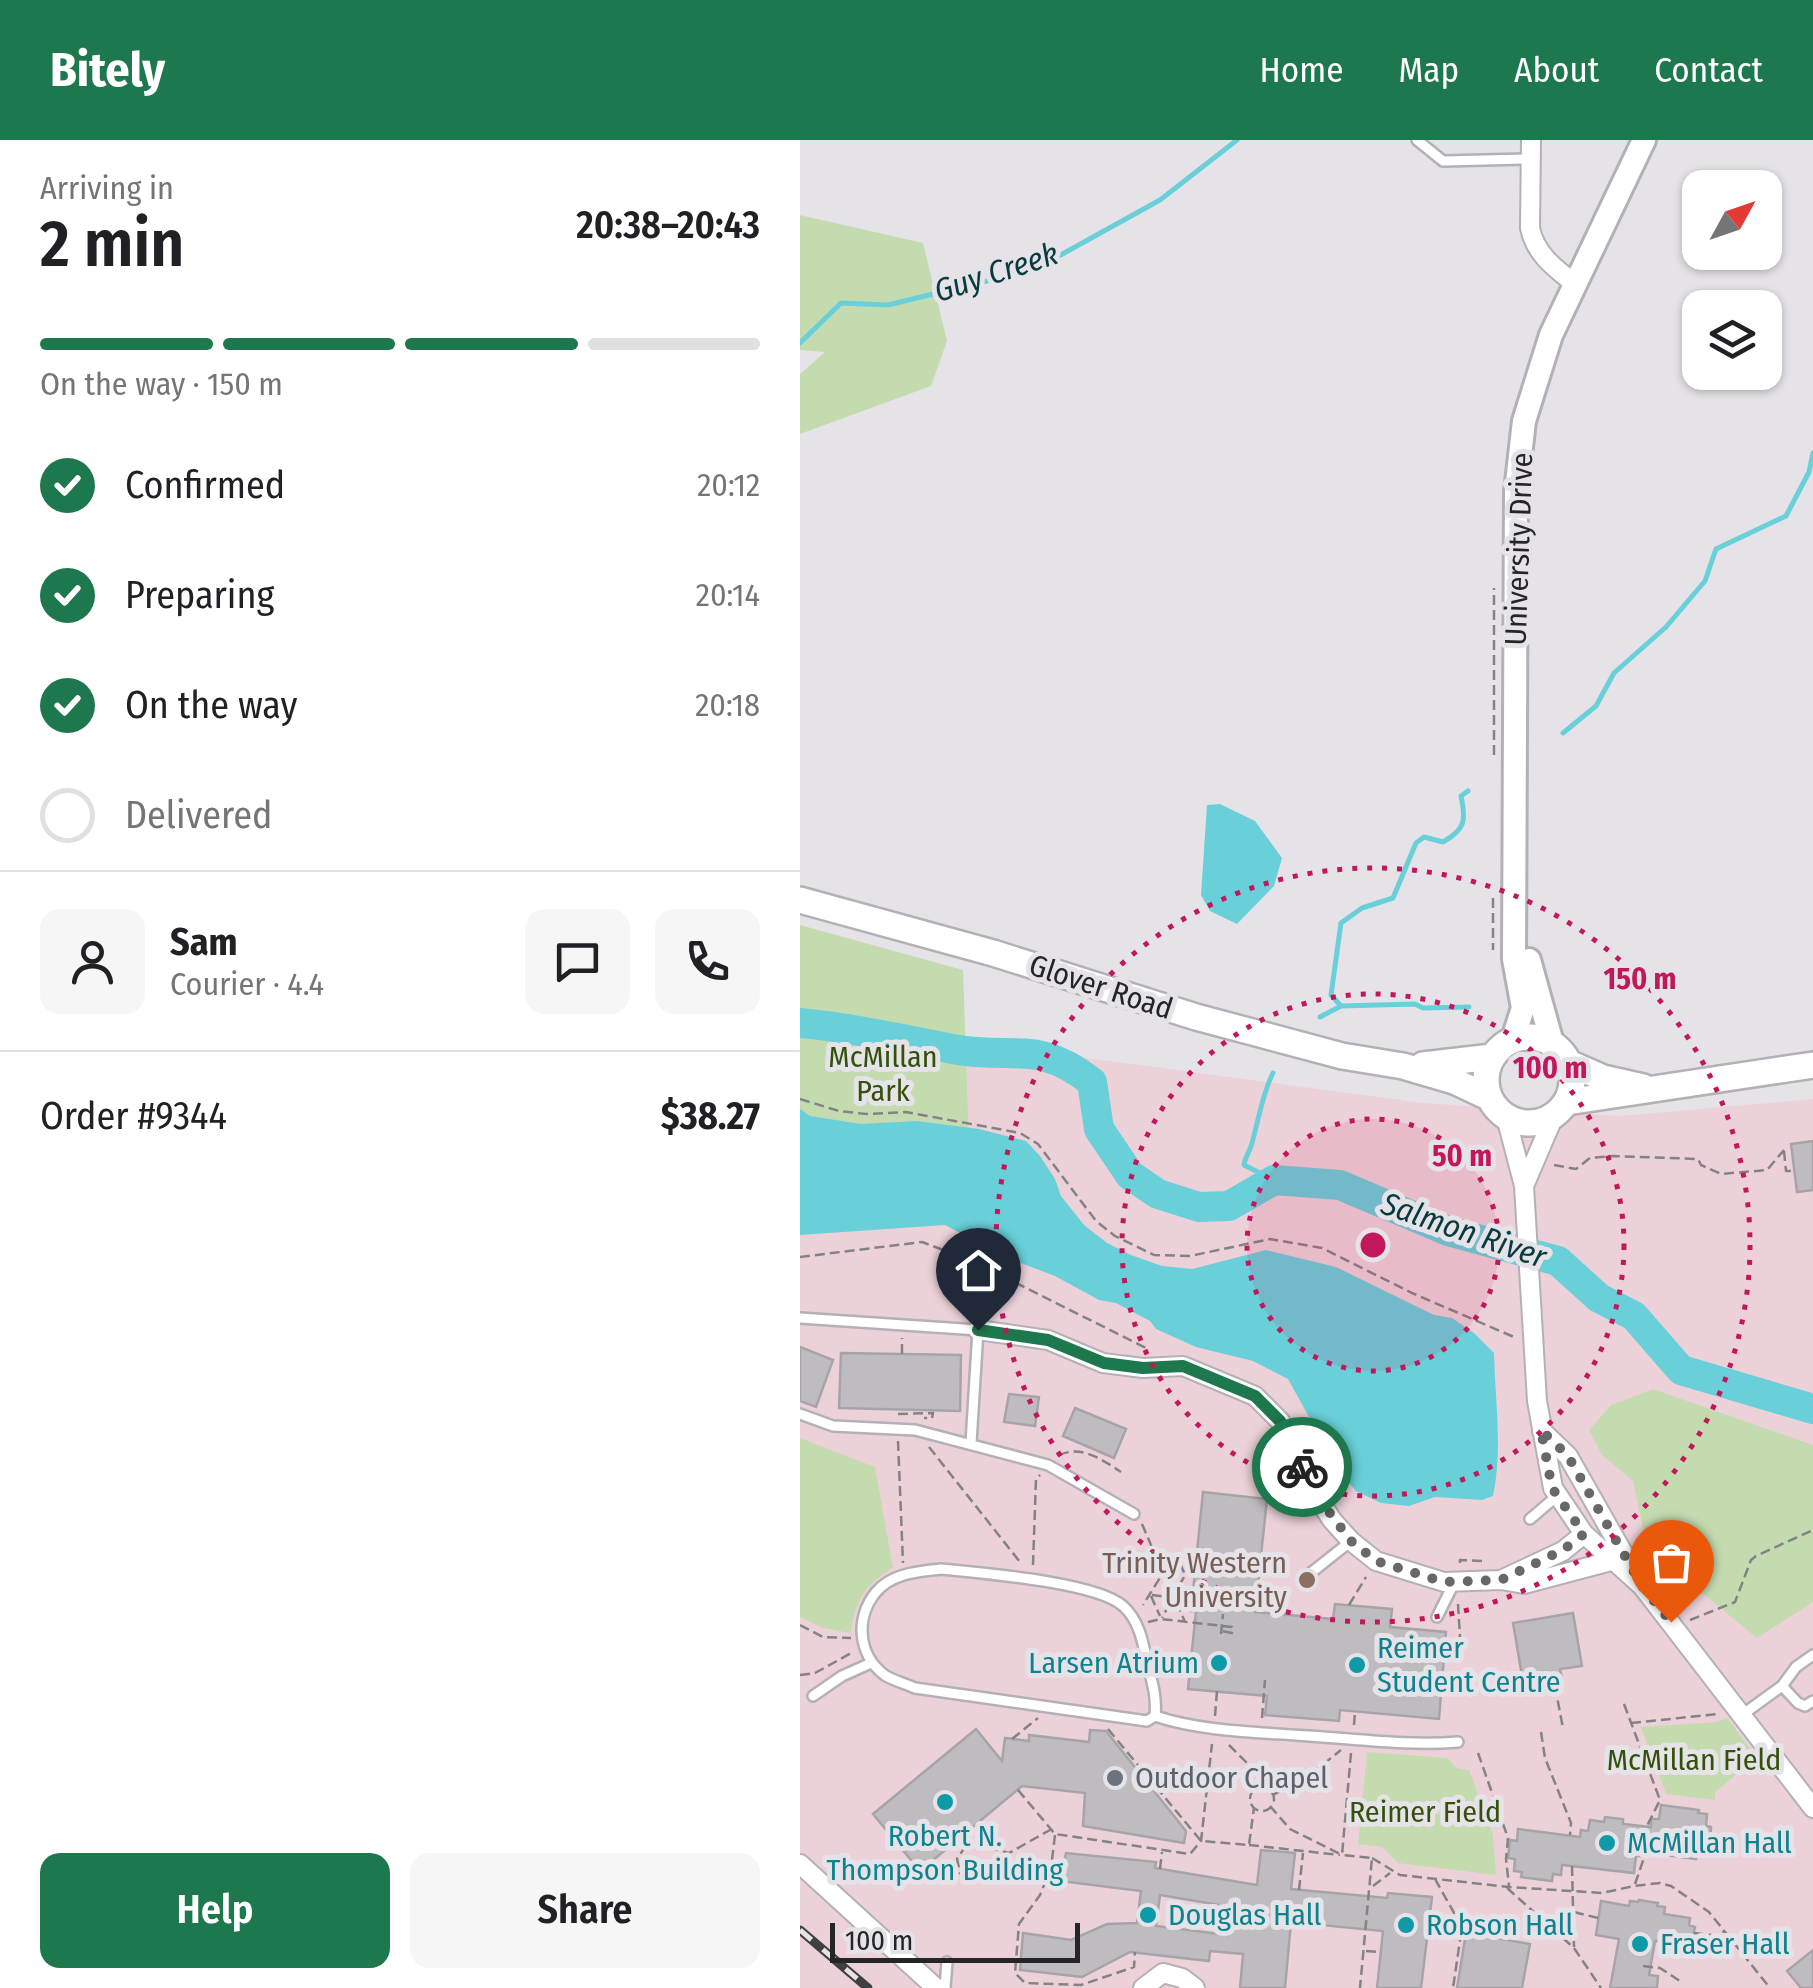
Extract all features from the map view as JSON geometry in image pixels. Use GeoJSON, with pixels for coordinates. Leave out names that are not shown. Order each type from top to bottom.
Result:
{"type":"FeatureCollection","features":[{"type":"Feature","properties":{"kind":"main road","name":"Glover Road"},"geometry":{"type":"LineString","coordinates":[[800,900],[992,953],[1196,1018],[1342,1056],[1403,1066],[1488,1096]]}},
{"type":"Feature","properties":{"kind":"main road"},"geometry":{"type":"LineString","coordinates":[[1648,1088],[1603,1078],[1526,1036],[1513,1040],[1492,1056],[1485,1076],[1488,1096],[1506,1118],[1530,1124],[1560,1109],[1648,1088],[1813,1065]]}},
{"type":"Feature","properties":{"kind":"main road"},"geometry":{"type":"LineString","coordinates":[[1560,1053],[1572,1089],[1560,1109]]}},
{"type":"Feature","properties":{"kind":"main road","name":"Glover Road"},"geometry":{"type":"LineString","coordinates":[[1403,1066],[1492,1056]]}},
{"type":"Feature","properties":{"kind":"street","name":"University Drive"},"geometry":{"type":"LineString","coordinates":[[1513,1040],[1522,1016],[1514,959],[1516,491],[1524,421],[1550,335],[1644,140]]}},
{"type":"Feature","properties":{"kind":"street"},"geometry":{"type":"LineString","coordinates":[[1530,150],[1533,241],[1541,254],[1574,282]]}},
{"type":"Feature","properties":{"kind":"street","name":"University Drive"},"geometry":{"type":"LineString","coordinates":[[1516,923],[1560,1053]]}},
{"type":"Feature","properties":{"kind":"street"},"geometry":{"type":"LineString","coordinates":[[1524,1190],[1560,1109]]}},
{"type":"Feature","properties":{"kind":"street"},"geometry":{"type":"LineString","coordinates":[[1506,1118],[1524,1190],[1541,1430],[1552,1488],[1584,1534],[1642,1586]]}},
{"type":"Feature","properties":{"kind":"street"},"geometry":{"type":"LineString","coordinates":[[978,1330],[1048,1340],[1104,1363],[1143,1368],[1183,1366],[1255,1396],[1280,1421],[1317,1496],[1351,1541],[1376,1561],[1454,1583],[1501,1580],[1524,1584],[1612,1561]]}},
{"type":"Feature","properties":{"kind":"street"},"geometry":{"type":"LineString","coordinates":[[1541,1430],[1568,1456],[1642,1586],[1813,1808]]}},
{"type":"Feature","properties":{"kind":"street"},"geometry":{"type":"LineString","coordinates":[[1501,1580],[1563,1550],[1584,1534]]}},
{"type":"Feature","properties":{"kind":"street"},"geometry":{"type":"LineString","coordinates":[[800,1864],[936,1988]]}},
{"type":"Feature","properties":{"kind":"street"},"geometry":{"type":"LineString","coordinates":[[1143,1988],[1164,1973],[1195,1988]]}},
{"type":"Feature","properties":{"kind":"lane"},"geometry":{"type":"LineString","coordinates":[[1417,140],[1443,161],[1530,150]]}},
{"type":"Feature","properties":{"kind":"lane"},"geometry":{"type":"LineString","coordinates":[[800,1318],[978,1330],[971,1443]]}},
{"type":"Feature","properties":{"kind":"lane"},"geometry":{"type":"LineString","coordinates":[[800,1414],[833,1426],[915,1430],[1048,1465],[1134,1514]]}},
{"type":"Feature","properties":{"kind":"lane"},"geometry":{"type":"LineString","coordinates":[[1530,1519],[1557,1496]]}},
{"type":"Feature","properties":{"kind":"lane"},"geometry":{"type":"LineString","coordinates":[[1302,1580],[1351,1541]]}},
{"type":"Feature","properties":{"kind":"lane"},"geometry":{"type":"LineString","coordinates":[[941,1569],[1099,1592],[1122,1605],[1133,1619],[1156,1701],[1155,1716],[1147,1721],[916,1688],[889,1678],[872,1663],[860,1632],[866,1610],[881,1588],[904,1575],[941,1569]]}},
{"type":"Feature","properties":{"kind":"lane"},"geometry":{"type":"LineString","coordinates":[[1437,1617],[1454,1583]]}},
{"type":"Feature","properties":{"kind":"lane"},"geometry":{"type":"LineString","coordinates":[[1736,1712],[1782,1686],[1796,1666],[1813,1655]]}},
{"type":"Feature","properties":{"kind":"lane"},"geometry":{"type":"LineString","coordinates":[[813,1696],[842,1676],[872,1663]]}},
{"type":"Feature","properties":{"kind":"lane"},"geometry":{"type":"LineString","coordinates":[[1782,1686],[1798,1703],[1805,1706],[1813,1701]]}},
{"type":"Feature","properties":{"kind":"lane"},"geometry":{"type":"LineString","coordinates":[[1155,1716],[1179,1724],[1261,1732],[1426,1745],[1458,1742]]}},
{"type":"Feature","properties":{"kind":"lane"},"geometry":{"type":"LineString","coordinates":[[945,1988],[947,1962]]}},
{"type":"Feature","properties":{"kind":"path"},"geometry":{"type":"LineString","coordinates":[[800,1099],[839,1111],[906,1112],[1020,1133],[1038,1144],[1096,1221],[1114,1236],[1154,1255],[1190,1256],[1270,1238],[1322,1248],[1412,1293],[1534,1345]]}},
{"type":"Feature","properties":{"kind":"path"},"geometry":{"type":"LineString","coordinates":[[1548,1162],[1576,1169],[1590,1158],[1691,1158],[1721,1174],[1767,1170],[1784,1150],[1786,1171],[1794,1171]]}},
{"type":"Feature","properties":{"kind":"path"},"geometry":{"type":"LineString","coordinates":[[800,1257],[922,1242],[970,1260],[1148,1349]]}},
{"type":"Feature","properties":{"kind":"path"},"geometry":{"type":"LineString","coordinates":[[902,1354],[903,1326]]}},
{"type":"Feature","properties":{"kind":"path"},"geometry":{"type":"LineString","coordinates":[[898,1428],[904,1575]]}},
{"type":"Feature","properties":{"kind":"path"},"geometry":{"type":"LineString","coordinates":[[915,1430],[1019,1562]]}},
{"type":"Feature","properties":{"kind":"path"},"geometry":{"type":"LineString","coordinates":[[1032,1572],[1036,1479],[1056,1456],[1075,1450],[1121,1472]]}},
{"type":"Feature","properties":{"kind":"path"},"geometry":{"type":"LineString","coordinates":[[1134,1514],[1144,1527],[1186,1623]]}},
{"type":"Feature","properties":{"kind":"path"},"geometry":{"type":"LineString","coordinates":[[1674,1625],[1736,1602],[1751,1560],[1813,1530]]}},
{"type":"Feature","properties":{"kind":"path"},"geometry":{"type":"LineString","coordinates":[[1156,1555],[1177,1556],[1183,1583],[1159,1620]]}},
{"type":"Feature","properties":{"kind":"path"},"geometry":{"type":"LineString","coordinates":[[1460,1560],[1485,1560]]}},
{"type":"Feature","properties":{"kind":"path"},"geometry":{"type":"LineString","coordinates":[[1349,1606],[1376,1561]]}},
{"type":"Feature","properties":{"kind":"path"},"geometry":{"type":"LineString","coordinates":[[1133,1619],[1163,1573]]}},
{"type":"Feature","properties":{"kind":"path"},"geometry":{"type":"LineString","coordinates":[[1150,1595],[1175,1598]]}},
{"type":"Feature","properties":{"kind":"path"},"geometry":{"type":"LineString","coordinates":[[1150,1595],[1159,1620]]}},
{"type":"Feature","properties":{"kind":"path"},"geometry":{"type":"LineString","coordinates":[[1458,1602],[1460,1637]]}},
{"type":"Feature","properties":{"kind":"path"},"geometry":{"type":"LineString","coordinates":[[1159,1620],[1186,1623],[1222,1626],[1232,1627],[1232,1632],[1221,1633],[1222,1626],[1224,1614]]}},
{"type":"Feature","properties":{"kind":"path"},"geometry":{"type":"LineString","coordinates":[[800,1626],[822,1637],[863,1643]]}},
{"type":"Feature","properties":{"kind":"path"},"geometry":{"type":"LineString","coordinates":[[800,1675],[815,1674],[863,1643]]}},
{"type":"Feature","properties":{"kind":"path"},"geometry":{"type":"LineString","coordinates":[[1552,1670],[1563,1728]]}},
{"type":"Feature","properties":{"kind":"path"},"geometry":{"type":"LineString","coordinates":[[1261,1732],[1265,1680]]}},
{"type":"Feature","properties":{"kind":"path"},"geometry":{"type":"LineString","coordinates":[[1018,1790],[1055,1834],[1190,1854],[1201,1841],[1217,1691]]}},
{"type":"Feature","properties":{"kind":"path"},"geometry":{"type":"LineString","coordinates":[[1624,1704],[1660,1800],[1647,1826]]}},
{"type":"Feature","properties":{"kind":"path"},"geometry":{"type":"LineString","coordinates":[[1012,1739],[1052,1707]]}},
{"type":"Feature","properties":{"kind":"path"},"geometry":{"type":"LineString","coordinates":[[1094,1712],[1201,1841],[1372,1858],[1391,1872],[1508,1887],[1602,1893],[1660,1883],[1682,1890],[1709,1912],[1770,1988]]}},
{"type":"Feature","properties":{"kind":"path"},"geometry":{"type":"LineString","coordinates":[[1630,1723],[1736,1712]]}},
{"type":"Feature","properties":{"kind":"path"},"geometry":{"type":"LineString","coordinates":[[1214,1727],[1248,1764],[1256,1789]]}},
{"type":"Feature","properties":{"kind":"path"},"geometry":{"type":"LineString","coordinates":[[1542,1732],[1545,1758],[1571,1823],[1570,1836]]}},
{"type":"Feature","properties":{"kind":"path"},"geometry":{"type":"LineString","coordinates":[[1272,1796],[1327,1764],[1352,1739]]}},
{"type":"Feature","properties":{"kind":"path"},"geometry":{"type":"LineString","coordinates":[[1342,1855],[1352,1739]]}},
{"type":"Feature","properties":{"kind":"path"},"geometry":{"type":"LineString","coordinates":[[1478,1753],[1508,1838],[1508,1887],[1574,1948],[1602,1988]]}},
{"type":"Feature","properties":{"kind":"path"},"geometry":{"type":"LineString","coordinates":[[1250,1845],[1254,1807],[1250,1797],[1256,1789],[1266,1788],[1272,1796],[1270,1806]]}},
{"type":"Feature","properties":{"kind":"path"},"geometry":{"type":"LineString","coordinates":[[1254,1807],[1260,1810],[1270,1806]]}},
{"type":"Feature","properties":{"kind":"path"},"geometry":{"type":"LineString","coordinates":[[1270,1806],[1290,1829],[1342,1855]]}},
{"type":"Feature","properties":{"kind":"path"},"geometry":{"type":"LineString","coordinates":[[961,1837],[1010,1852],[1050,1830]]}},
{"type":"Feature","properties":{"kind":"path"},"geometry":{"type":"LineString","coordinates":[[1055,1834],[1051,1868],[1040,1895],[1019,1924],[1016,1973],[1026,1983],[1082,1985],[1134,1967],[1134,1952]]}},
{"type":"Feature","properties":{"kind":"path"},"geometry":{"type":"LineString","coordinates":[[966,1880],[956,1859],[968,1842]]}},
{"type":"Feature","properties":{"kind":"path"},"geometry":{"type":"LineString","coordinates":[[1160,1869],[1162,1850]]}},
{"type":"Feature","properties":{"kind":"path"},"geometry":{"type":"LineString","coordinates":[[1299,1890],[1303,1851]]}},
{"type":"Feature","properties":{"kind":"path"},"geometry":{"type":"LineString","coordinates":[[999,1880],[1004,1876],[1010,1852]]}},
{"type":"Feature","properties":{"kind":"path"},"geometry":{"type":"LineString","coordinates":[[1634,1886],[1646,1852]]}},
{"type":"Feature","properties":{"kind":"path"},"geometry":{"type":"LineString","coordinates":[[1360,1988],[1372,1858]]}},
{"type":"Feature","properties":{"kind":"path"},"geometry":{"type":"LineString","coordinates":[[1572,1866],[1574,1948]]}},
{"type":"Feature","properties":{"kind":"path"},"geometry":{"type":"LineString","coordinates":[[1370,1888],[1391,1872]]}},
{"type":"Feature","properties":{"kind":"path"},"geometry":{"type":"LineString","coordinates":[[1434,1878],[1462,1927],[1453,1988]]}},
{"type":"Feature","properties":{"kind":"path"},"geometry":{"type":"LineString","coordinates":[[1572,1911],[1598,1918]]}},
{"type":"Feature","properties":{"kind":"path"},"geometry":{"type":"LineString","coordinates":[[1694,1933],[1718,1936],[1724,1930]]}},
{"type":"Feature","properties":{"kind":"path"},"geometry":{"type":"LineString","coordinates":[[1364,1951],[1381,1952]]}},
{"type":"Feature","properties":{"kind":"path"},"geometry":{"type":"LineString","coordinates":[[1643,1966],[1660,1968],[1680,1981]]}},
{"type":"Feature","properties":{"kind":"shaded area","name":"Trinity Western University"},"geometry":{"type":"Polygon","coordinates":[[[1020,1049],[1423,1103],[1620,1116],[1813,1099],[1813,1988],[800,1988],[800,1155],[957,1050],[1020,1049]]]}},
{"type":"Feature","properties":{"kind":"green space"},"geometry":{"type":"Polygon","coordinates":[[[800,215],[923,243],[947,341],[931,386],[800,434],[800,374],[825,352],[800,350],[800,215]]]}},
{"type":"Feature","properties":{"kind":"green space","name":"McMillan Park"},"geometry":{"type":"Polygon","coordinates":[[[800,925],[963,970],[970,1172],[800,1155],[800,925]]]}},
{"type":"Feature","properties":{"kind":"green space"},"geometry":{"type":"Polygon","coordinates":[[[1653,1389],[1813,1445],[1813,1602],[1757,1638],[1647,1548],[1633,1481],[1602,1455],[1589,1430],[1611,1405],[1653,1389]]]}},
{"type":"Feature","properties":{"kind":"green space"},"geometry":{"type":"Polygon","coordinates":[[[800,1438],[875,1467],[893,1568],[863,1594],[850,1633],[823,1628],[800,1617],[800,1438]]]}},
{"type":"Feature","properties":{"kind":"green space","name":"McMillan Field"},"geometry":{"type":"Polygon","coordinates":[[[1727,1718],[1757,1758],[1715,1792],[1715,1800],[1666,1794],[1641,1727],[1727,1718]]]}},
{"type":"Feature","properties":{"kind":"green space","name":"Reimer Field"},"geometry":{"type":"Polygon","coordinates":[[[1367,1752],[1448,1758],[1456,1768],[1469,1770],[1493,1835],[1496,1875],[1398,1863],[1382,1847],[1358,1844],[1367,1752]]]}},
{"type":"Feature","properties":{"kind":"water"},"geometry":{"type":"Polygon","coordinates":[[[1220,804],[1255,821],[1282,858],[1274,886],[1237,924],[1210,911],[1201,895],[1207,805],[1220,804]]]}},
{"type":"Feature","properties":{"kind":"water"},"geometry":{"type":"Polygon","coordinates":[[[800,1109],[810,1116],[861,1124],[917,1121],[979,1129],[1026,1141],[1084,1225],[1107,1243],[1162,1266],[1192,1269],[1266,1250],[1336,1267],[1434,1315],[1452,1318],[1494,1353],[1498,1443],[1493,1496],[1482,1500],[1435,1497],[1409,1506],[1381,1503],[1356,1491],[1339,1471],[1288,1379],[1253,1361],[1196,1347],[1156,1329],[1150,1321],[1116,1303],[1099,1300],[945,1225],[800,1235],[800,1109]]]}},
{"type":"Feature","properties":{"kind":"building"},"geometry":{"type":"Polygon","coordinates":[[[1813,1141],[1813,1190],[1797,1192],[1791,1144],[1813,1141]]]}},
{"type":"Feature","properties":{"kind":"building"},"geometry":{"type":"Polygon","coordinates":[[[800,1347],[833,1360],[816,1407],[800,1401],[800,1347]]]}},
{"type":"Feature","properties":{"kind":"building"},"geometry":{"type":"Polygon","coordinates":[[[841,1353],[961,1355],[960,1411],[839,1408],[841,1353]]]}},
{"type":"Feature","properties":{"kind":"building"},"geometry":{"type":"Polygon","coordinates":[[[1009,1394],[1039,1397],[1035,1426],[1004,1422],[1009,1394]]]}},
{"type":"Feature","properties":{"kind":"building"},"geometry":{"type":"Polygon","coordinates":[[[1075,1408],[1126,1429],[1114,1458],[1063,1436],[1075,1408]]]}},
{"type":"Feature","properties":{"kind":"building"},"geometry":{"type":"Polygon","coordinates":[[[1203,1492],[1267,1499],[1255,1612],[1333,1619],[1335,1604],[1392,1609],[1390,1627],[1446,1632],[1439,1719],[1340,1710],[1339,1721],[1265,1715],[1267,1696],[1188,1689],[1203,1492]]]}},
{"type":"Feature","properties":{"kind":"building"},"geometry":{"type":"Polygon","coordinates":[[[1573,1613],[1582,1666],[1560,1669],[1563,1683],[1548,1686],[1545,1672],[1522,1676],[1513,1623],[1573,1613]]]}},
{"type":"Feature","properties":{"kind":"building"},"geometry":{"type":"Polygon","coordinates":[[[976,1729],[1002,1761],[1005,1738],[1029,1741],[1029,1735],[1089,1742],[1090,1730],[1106,1731],[1186,1831],[1184,1843],[1083,1826],[1085,1793],[1022,1786],[920,1871],[873,1814],[976,1729]]]}},
{"type":"Feature","properties":{"kind":"building","name":"McMillan Hall"},"geometry":{"type":"Polygon","coordinates":[[[1661,1805],[1707,1814],[1710,1843],[1704,1842],[1703,1852],[1697,1851],[1696,1859],[1642,1852],[1642,1856],[1636,1856],[1634,1873],[1562,1865],[1561,1875],[1553,1874],[1552,1881],[1521,1877],[1522,1872],[1514,1871],[1515,1859],[1508,1858],[1510,1840],[1517,1841],[1518,1829],[1580,1837],[1581,1830],[1588,1831],[1590,1820],[1604,1822],[1605,1817],[1623,1819],[1623,1824],[1651,1827],[1651,1819],[1659,1819],[1661,1805]]]}},
{"type":"Feature","properties":{"kind":"building"},"geometry":{"type":"Polygon","coordinates":[[[1261,1850],[1295,1853],[1291,1889],[1387,1898],[1388,1893],[1432,1897],[1421,1988],[1377,1988],[1383,1931],[1291,1922],[1285,1988],[1240,1988],[1243,1954],[1210,1951],[1209,1961],[1130,1952],[1082,1977],[1020,1970],[1023,1933],[1071,1940],[1107,1924],[1137,1923],[1141,1891],[1060,1881],[1066,1853],[1156,1862],[1155,1868],[1257,1885],[1261,1850]],[[1160,1895],[1156,1926],[1228,1935],[1231,1907],[1160,1895]]]}},
{"type":"Feature","properties":{"kind":"building","name":"Fraser Hall"},"geometry":{"type":"Polygon","coordinates":[[[1601,1901],[1629,1906],[1630,1901],[1658,1903],[1657,1906],[1665,1907],[1664,1914],[1690,1918],[1689,1925],[1695,1927],[1692,1941],[1687,1940],[1686,1946],[1655,1941],[1649,1975],[1658,1976],[1657,1988],[1610,1988],[1619,1939],[1596,1935],[1601,1901]]]}},
{"type":"Feature","properties":{"kind":"building"},"geometry":{"type":"Polygon","coordinates":[[[1466,1933],[1530,1944],[1522,1988],[1457,1988],[1466,1933]]]}},
{"type":"Feature","properties":{"kind":"building"},"geometry":{"type":"Polygon","coordinates":[[[1813,1950],[1813,1988],[1801,1988],[1787,1971],[1813,1950]]]}},
{"type":"Feature","properties":{"kind":"waterway","name":"Guy Creek"},"geometry":{"type":"LineString","coordinates":[[800,343],[841,303],[888,305],[999,278],[1057,257],[1160,200],[1237,140]]}},
{"type":"Feature","properties":{"kind":"waterway"},"geometry":{"type":"LineString","coordinates":[[1563,733],[1596,706],[1614,673],[1666,627],[1705,581],[1716,549],[1786,516],[1809,472],[1813,453]]}},
{"type":"Feature","properties":{"kind":"waterway"},"geometry":{"type":"LineString","coordinates":[[1320,1017],[1341,1006],[1331,995],[1341,923],[1362,908],[1393,898],[1416,843],[1424,837],[1443,842],[1456,833],[1464,818],[1461,796],[1468,791]]}},
{"type":"Feature","properties":{"kind":"waterway"},"geometry":{"type":"LineString","coordinates":[[1341,1006],[1469,1007]]}},
{"type":"Feature","properties":{"kind":"waterway","name":"Salmon River"},"geometry":{"type":"LineString","coordinates":[[800,1023],[953,1049],[1039,1055],[1055,1060],[1092,1082],[1099,1129],[1130,1175],[1158,1194],[1199,1207],[1229,1206],[1274,1180],[1340,1185],[1448,1231],[1558,1261],[1599,1298],[1634,1316],[1681,1370],[1813,1409]]}},
{"type":"Feature","properties":{"kind":"waterway"},"geometry":{"type":"LineString","coordinates":[[1273,1073],[1244,1165],[1274,1180]]}},
{"type":"Feature","properties":{"kind":"railway"},"geometry":{"type":"LineString","coordinates":[[800,1930],[868,1988]]}},
{"type":"Feature","properties":{"kind":"way so far"},"geometry":{"type":"LineString","coordinates":[[1302,1467],[1332,1520],[1376,1561],[1444,1582],[1501,1580],[1563,1550],[1584,1534],[1552,1488],[1541,1430],[1568,1456],[1642,1586],[1671,1622]]}},
{"type":"Feature","properties":{"kind":"place","name":"Trinity Western University"},"geometry":{"type":"Point","coordinates":[1307,1580]}},
{"type":"Feature","properties":{"kind":"place","name":"Larsen Atrium"},"geometry":{"type":"Point","coordinates":[1219,1663]}},
{"type":"Feature","properties":{"kind":"place","name":"Reimer Student Centre"},"geometry":{"type":"Point","coordinates":[1357,1665]}},
{"type":"Feature","properties":{"kind":"place","name":"Outdoor Chapel"},"geometry":{"type":"Point","coordinates":[1115,1778]}},
{"type":"Feature","properties":{"kind":"place","name":"Robert N. Thompson Building"},"geometry":{"type":"Point","coordinates":[945,1802]}},
{"type":"Feature","properties":{"kind":"place","name":"McMillan Hall"},"geometry":{"type":"Point","coordinates":[1607,1843]}},
{"type":"Feature","properties":{"kind":"place","name":"Douglas Hall"},"geometry":{"type":"Point","coordinates":[1148,1915]}},
{"type":"Feature","properties":{"kind":"place","name":"Robson Hall"},"geometry":{"type":"Point","coordinates":[1406,1925]}},
{"type":"Feature","properties":{"kind":"place","name":"Fraser Hall"},"geometry":{"type":"Point","coordinates":[1640,1944]}},
{"type":"Feature","properties":{"kind":"route"},"geometry":{"type":"LineString","coordinates":[[978,1330],[1048,1340],[1104,1363],[1143,1368],[1183,1366],[1255,1396],[1280,1421],[1302,1467]]}}]}
